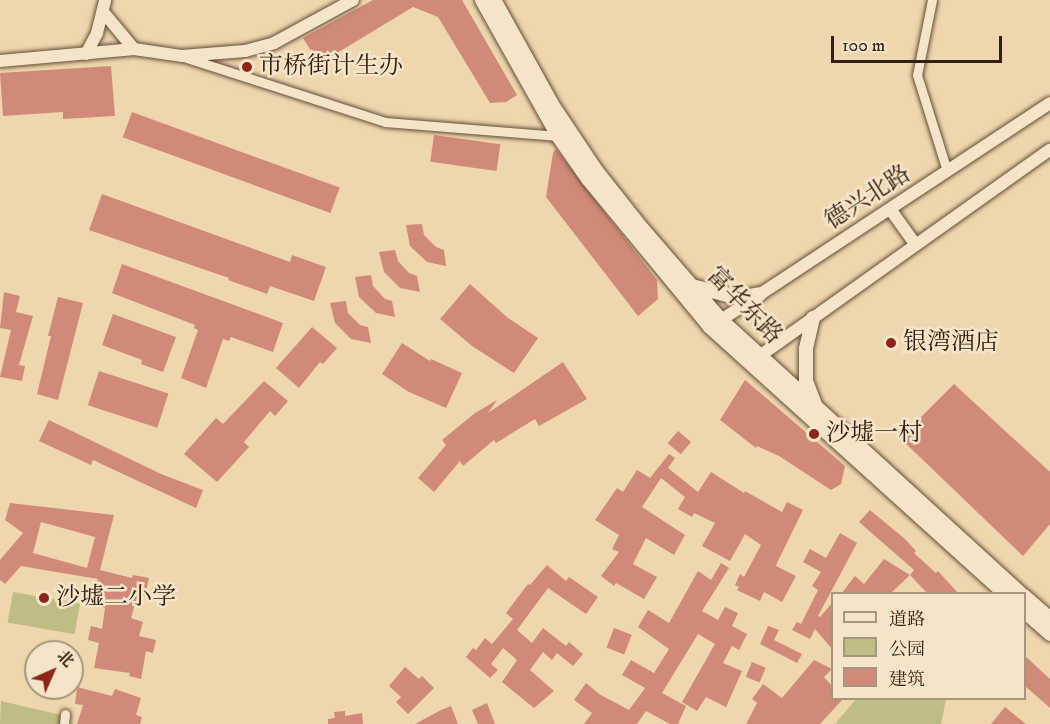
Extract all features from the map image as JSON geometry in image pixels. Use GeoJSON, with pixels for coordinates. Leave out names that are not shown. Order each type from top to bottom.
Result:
{"type":"FeatureCollection","features":[{"type":"Feature","properties":{"kind":"main road","name":"富华东路"},"geometry":{"type":"LineString","coordinates":[[482,0],[558,136],[595,188],[716,323],[806,413],[1003,592]]}},
{"type":"Feature","properties":{"kind":"main road","name":"富华东路"},"geometry":{"type":"LineString","coordinates":[[494,0],[553,106],[595,168],[639,226],[692,286],[716,323]]}},
{"type":"Feature","properties":{"kind":"main road"},"geometry":{"type":"LineString","coordinates":[[692,286],[738,298],[760,294]]}},
{"type":"Feature","properties":{"kind":"main road"},"geometry":{"type":"LineString","coordinates":[[813,318],[806,349],[806,381],[817,409]]}},
{"type":"Feature","properties":{"kind":"main road","name":"富华东路"},"geometry":{"type":"LineString","coordinates":[[754,360],[817,409],[1020,592]]}},
{"type":"Feature","properties":{"kind":"main road","name":"富华东路"},"geometry":{"type":"LineString","coordinates":[[1026,598],[1050,619]]}},
{"type":"Feature","properties":{"kind":"main road"},"geometry":{"type":"LineString","coordinates":[[1026,613],[1050,634]]}},
{"type":"Feature","properties":{"kind":"street"},"geometry":{"type":"LineString","coordinates":[[86,54],[104,14],[105,0]]}},
{"type":"Feature","properties":{"kind":"street"},"geometry":{"type":"LineString","coordinates":[[182,56],[233,53],[274,43],[354,0]]}},
{"type":"Feature","properties":{"kind":"street"},"geometry":{"type":"LineString","coordinates":[[932,0],[917,75],[947,171]]}},
{"type":"Feature","properties":{"kind":"street"},"geometry":{"type":"LineString","coordinates":[[104,14],[134,49]]}},
{"type":"Feature","properties":{"kind":"street"},"geometry":{"type":"LineString","coordinates":[[0,61],[134,49],[182,56],[385,122],[558,136]]}},
{"type":"Feature","properties":{"kind":"street","name":"德兴北路"},"geometry":{"type":"LineString","coordinates":[[716,323],[1050,103]]}},
{"type":"Feature","properties":{"kind":"street"},"geometry":{"type":"LineString","coordinates":[[754,360],[1050,150]]}},
{"type":"Feature","properties":{"kind":"street"},"geometry":{"type":"LineString","coordinates":[[890,209],[916,245]]}},
{"type":"Feature","properties":{"kind":"green space"},"geometry":{"type":"Polygon","coordinates":[[[13,592],[80,604],[75,634],[8,623],[13,592]]]}},
{"type":"Feature","properties":{"kind":"green space"},"geometry":{"type":"Polygon","coordinates":[[[855,700],[946,700],[941,724],[835,724],[855,700]]]}},
{"type":"Feature","properties":{"kind":"green space"},"geometry":{"type":"Polygon","coordinates":[[[1,701],[61,715],[60,724],[0,724],[1,701]]]}},
{"type":"Feature","properties":{"kind":"building"},"geometry":{"type":"Polygon","coordinates":[[[373,0],[462,0],[517,95],[506,102],[490,103],[438,17],[413,7],[319,64],[303,38],[373,0]]]}},
{"type":"Feature","properties":{"kind":"building"},"geometry":{"type":"Polygon","coordinates":[[[111,66],[115,116],[63,119],[63,112],[3,116],[0,73],[111,66]]]}},
{"type":"Feature","properties":{"kind":"building"},"geometry":{"type":"Polygon","coordinates":[[[132,112],[340,188],[330,213],[123,137],[132,112]]]}},
{"type":"Feature","properties":{"kind":"building"},"geometry":{"type":"Polygon","coordinates":[[[434,135],[500,144],[497,171],[430,162],[434,135]]]}},
{"type":"Feature","properties":{"kind":"building"},"geometry":{"type":"Polygon","coordinates":[[[556,149],[657,280],[658,299],[638,316],[546,197],[553,153],[556,149]]]}},
{"type":"Feature","properties":{"kind":"building"},"geometry":{"type":"Polygon","coordinates":[[[102,194],[290,262],[292,255],[326,267],[314,301],[270,286],[267,294],[228,280],[229,278],[89,230],[102,194]]]}},
{"type":"Feature","properties":{"kind":"building"},"geometry":{"type":"Polygon","coordinates":[[[422,224],[424,235],[436,247],[444,250],[446,266],[427,262],[410,246],[406,225],[422,224]]]}},
{"type":"Feature","properties":{"kind":"building"},"geometry":{"type":"Polygon","coordinates":[[[395,250],[398,261],[409,273],[417,276],[420,292],[400,288],[384,272],[379,252],[395,250]]]}},
{"type":"Feature","properties":{"kind":"building"},"geometry":{"type":"Polygon","coordinates":[[[122,264],[283,323],[273,352],[231,337],[229,341],[223,339],[206,388],[181,378],[198,330],[194,328],[195,325],[112,293],[122,264]]]}},
{"type":"Feature","properties":{"kind":"building"},"geometry":{"type":"Polygon","coordinates":[[[371,275],[373,286],[385,299],[392,301],[395,317],[376,313],[359,297],[355,277],[371,275]]]}},
{"type":"Feature","properties":{"kind":"building"},"geometry":{"type":"Polygon","coordinates":[[[470,284],[508,318],[538,338],[514,373],[472,346],[440,319],[470,284]]]}},
{"type":"Feature","properties":{"kind":"building"},"geometry":{"type":"Polygon","coordinates":[[[4,292],[20,296],[16,312],[33,316],[19,365],[25,366],[22,381],[0,377],[11,330],[0,328],[4,292]]]}},
{"type":"Feature","properties":{"kind":"building"},"geometry":{"type":"Polygon","coordinates":[[[58,297],[83,303],[58,400],[37,394],[58,297]]]}},
{"type":"Feature","properties":{"kind":"building"},"geometry":{"type":"Polygon","coordinates":[[[346,301],[348,313],[360,325],[368,327],[371,343],[351,339],[335,323],[330,303],[346,301]]]}},
{"type":"Feature","properties":{"kind":"building"},"geometry":{"type":"Polygon","coordinates":[[[113,314],[176,337],[163,372],[141,364],[142,360],[102,345],[113,314]]]}},
{"type":"Feature","properties":{"kind":"building"},"geometry":{"type":"Polygon","coordinates":[[[312,327],[337,348],[323,364],[320,362],[299,388],[276,368],[312,327]]]}},
{"type":"Feature","properties":{"kind":"building"},"geometry":{"type":"Polygon","coordinates":[[[402,343],[430,361],[431,359],[462,373],[446,408],[409,392],[382,374],[402,343]]]}},
{"type":"Feature","properties":{"kind":"building"},"geometry":{"type":"Polygon","coordinates":[[[563,362],[587,399],[539,426],[535,419],[496,443],[494,440],[463,466],[460,461],[434,492],[418,478],[446,445],[442,440],[475,413],[497,400],[488,413],[563,362]]]}},
{"type":"Feature","properties":{"kind":"building"},"geometry":{"type":"Polygon","coordinates":[[[99,371],[168,394],[157,428],[88,405],[99,371]]]}},
{"type":"Feature","properties":{"kind":"building"},"geometry":{"type":"Polygon","coordinates":[[[745,380],[845,466],[841,484],[831,490],[779,456],[757,446],[756,448],[720,420],[745,380]]]}},
{"type":"Feature","properties":{"kind":"building"},"geometry":{"type":"Polygon","coordinates":[[[264,381],[288,401],[275,416],[270,411],[244,442],[249,447],[217,482],[184,454],[216,418],[223,424],[264,381]]]}},
{"type":"Feature","properties":{"kind":"building"},"geometry":{"type":"Polygon","coordinates":[[[954,384],[1050,472],[1050,524],[1023,556],[900,438],[954,384]]]}},
{"type":"Feature","properties":{"kind":"building"},"geometry":{"type":"Polygon","coordinates":[[[49,420],[161,474],[203,490],[196,508],[93,460],[91,465],[39,441],[49,420]]]}},
{"type":"Feature","properties":{"kind":"building"},"geometry":{"type":"Polygon","coordinates":[[[678,431],[691,442],[681,454],[668,443],[678,431]]]}},
{"type":"Feature","properties":{"kind":"building"},"geometry":{"type":"Polygon","coordinates":[[[669,454],[675,458],[668,468],[698,492],[711,472],[744,493],[745,491],[782,512],[787,502],[803,510],[776,566],[796,576],[782,602],[764,592],[760,601],[737,590],[739,587],[735,585],[740,574],[744,577],[761,545],[745,534],[730,561],[702,546],[715,523],[694,513],[692,517],[678,509],[685,497],[661,478],[642,507],[685,535],[674,555],[646,538],[633,564],[657,577],[644,599],[616,583],[614,586],[601,576],[619,552],[612,549],[619,535],[595,520],[617,488],[623,492],[637,470],[650,478],[669,454]]]}},
{"type":"Feature","properties":{"kind":"building"},"geometry":{"type":"Polygon","coordinates":[[[10,503],[114,515],[100,570],[132,578],[133,575],[149,578],[145,596],[138,594],[131,618],[143,622],[139,636],[156,640],[153,653],[146,651],[141,679],[129,676],[130,673],[94,668],[99,643],[88,640],[91,626],[102,629],[105,608],[91,605],[98,579],[21,566],[5,584],[0,580],[0,560],[23,533],[5,520],[10,503]],[[41,522],[33,553],[87,568],[95,537],[41,522]]]}},
{"type":"Feature","properties":{"kind":"building"},"geometry":{"type":"Polygon","coordinates":[[[870,510],[905,539],[916,551],[914,553],[936,573],[938,571],[957,592],[926,592],[910,575],[914,570],[859,522],[870,510]]]}},
{"type":"Feature","properties":{"kind":"building"},"geometry":{"type":"Polygon","coordinates":[[[840,533],[857,543],[818,616],[820,617],[831,604],[831,648],[815,629],[810,639],[792,630],[797,622],[801,624],[818,590],[812,586],[821,572],[803,562],[810,549],[826,558],[840,533]]]}},
{"type":"Feature","properties":{"kind":"building"},"geometry":{"type":"Polygon","coordinates":[[[884,559],[910,575],[892,592],[843,592],[855,576],[864,584],[884,559]]]}},
{"type":"Feature","properties":{"kind":"building"},"geometry":{"type":"Polygon","coordinates":[[[721,563],[729,568],[702,611],[718,620],[725,607],[738,613],[732,626],[747,634],[739,650],[732,646],[723,663],[742,671],[726,707],[706,697],[697,711],[682,702],[715,644],[698,634],[662,693],[686,706],[678,724],[670,724],[646,711],[637,724],[584,724],[592,713],[574,700],[586,683],[599,694],[629,710],[645,688],[622,675],[631,660],[654,673],[669,649],[638,627],[648,610],[669,623],[698,571],[711,580],[721,563]]]}},
{"type":"Feature","properties":{"kind":"building"},"geometry":{"type":"Polygon","coordinates":[[[547,565],[566,581],[569,577],[598,597],[586,614],[548,588],[517,630],[532,643],[543,628],[566,646],[569,642],[583,654],[573,666],[557,653],[552,660],[543,652],[530,670],[554,691],[534,708],[502,682],[517,660],[503,648],[491,664],[498,670],[490,678],[466,657],[473,648],[476,650],[485,638],[492,644],[513,619],[506,613],[528,584],[530,585],[547,565]]]}},
{"type":"Feature","properties":{"kind":"building"},"geometry":{"type":"Polygon","coordinates":[[[768,626],[779,630],[774,640],[802,654],[797,663],[760,644],[768,626]]]}},
{"type":"Feature","properties":{"kind":"building"},"geometry":{"type":"Polygon","coordinates":[[[614,628],[632,635],[624,654],[606,648],[614,628]]]}},
{"type":"Feature","properties":{"kind":"building"},"geometry":{"type":"Polygon","coordinates":[[[1026,657],[1050,679],[1050,708],[1026,687],[1026,657]]]}},
{"type":"Feature","properties":{"kind":"building"},"geometry":{"type":"Polygon","coordinates":[[[814,660],[831,668],[824,677],[831,685],[831,700],[842,700],[820,724],[746,724],[757,703],[752,699],[763,684],[782,698],[814,660]]]}},
{"type":"Feature","properties":{"kind":"building"},"geometry":{"type":"Polygon","coordinates":[[[752,662],[766,668],[760,683],[746,677],[752,662]]]}},
{"type":"Feature","properties":{"kind":"building"},"geometry":{"type":"Polygon","coordinates":[[[405,667],[419,679],[422,676],[434,688],[408,714],[396,702],[401,697],[389,686],[405,667]]]}},
{"type":"Feature","properties":{"kind":"building"},"geometry":{"type":"Polygon","coordinates":[[[84,689],[112,696],[115,689],[141,698],[136,715],[142,717],[140,724],[77,724],[83,705],[75,704],[75,700],[84,700],[84,689]]]}},
{"type":"Feature","properties":{"kind":"building"},"geometry":{"type":"Polygon","coordinates":[[[487,703],[495,724],[478,724],[472,710],[487,703]]]}},
{"type":"Feature","properties":{"kind":"building"},"geometry":{"type":"Polygon","coordinates":[[[451,706],[458,724],[415,724],[441,710],[451,706]]]}},
{"type":"Feature","properties":{"kind":"building"},"geometry":{"type":"Polygon","coordinates":[[[1005,707],[1026,724],[991,724],[1005,707]]]}},
{"type":"Feature","properties":{"kind":"building"},"geometry":{"type":"Polygon","coordinates":[[[345,711],[345,716],[362,713],[363,724],[328,724],[328,719],[335,718],[334,712],[345,711]]]}},
{"type":"Feature","properties":{"kind":"place","name":"市桥街计生办"},"geometry":{"type":"Point","coordinates":[247,67]}},
{"type":"Feature","properties":{"kind":"place","name":"银湾酒店"},"geometry":{"type":"Point","coordinates":[891,343]}},
{"type":"Feature","properties":{"kind":"place","name":"沙墟一村"},"geometry":{"type":"Point","coordinates":[814,434]}},
{"type":"Feature","properties":{"kind":"place","name":"沙墟二小学"},"geometry":{"type":"Point","coordinates":[44,598]}}]}
